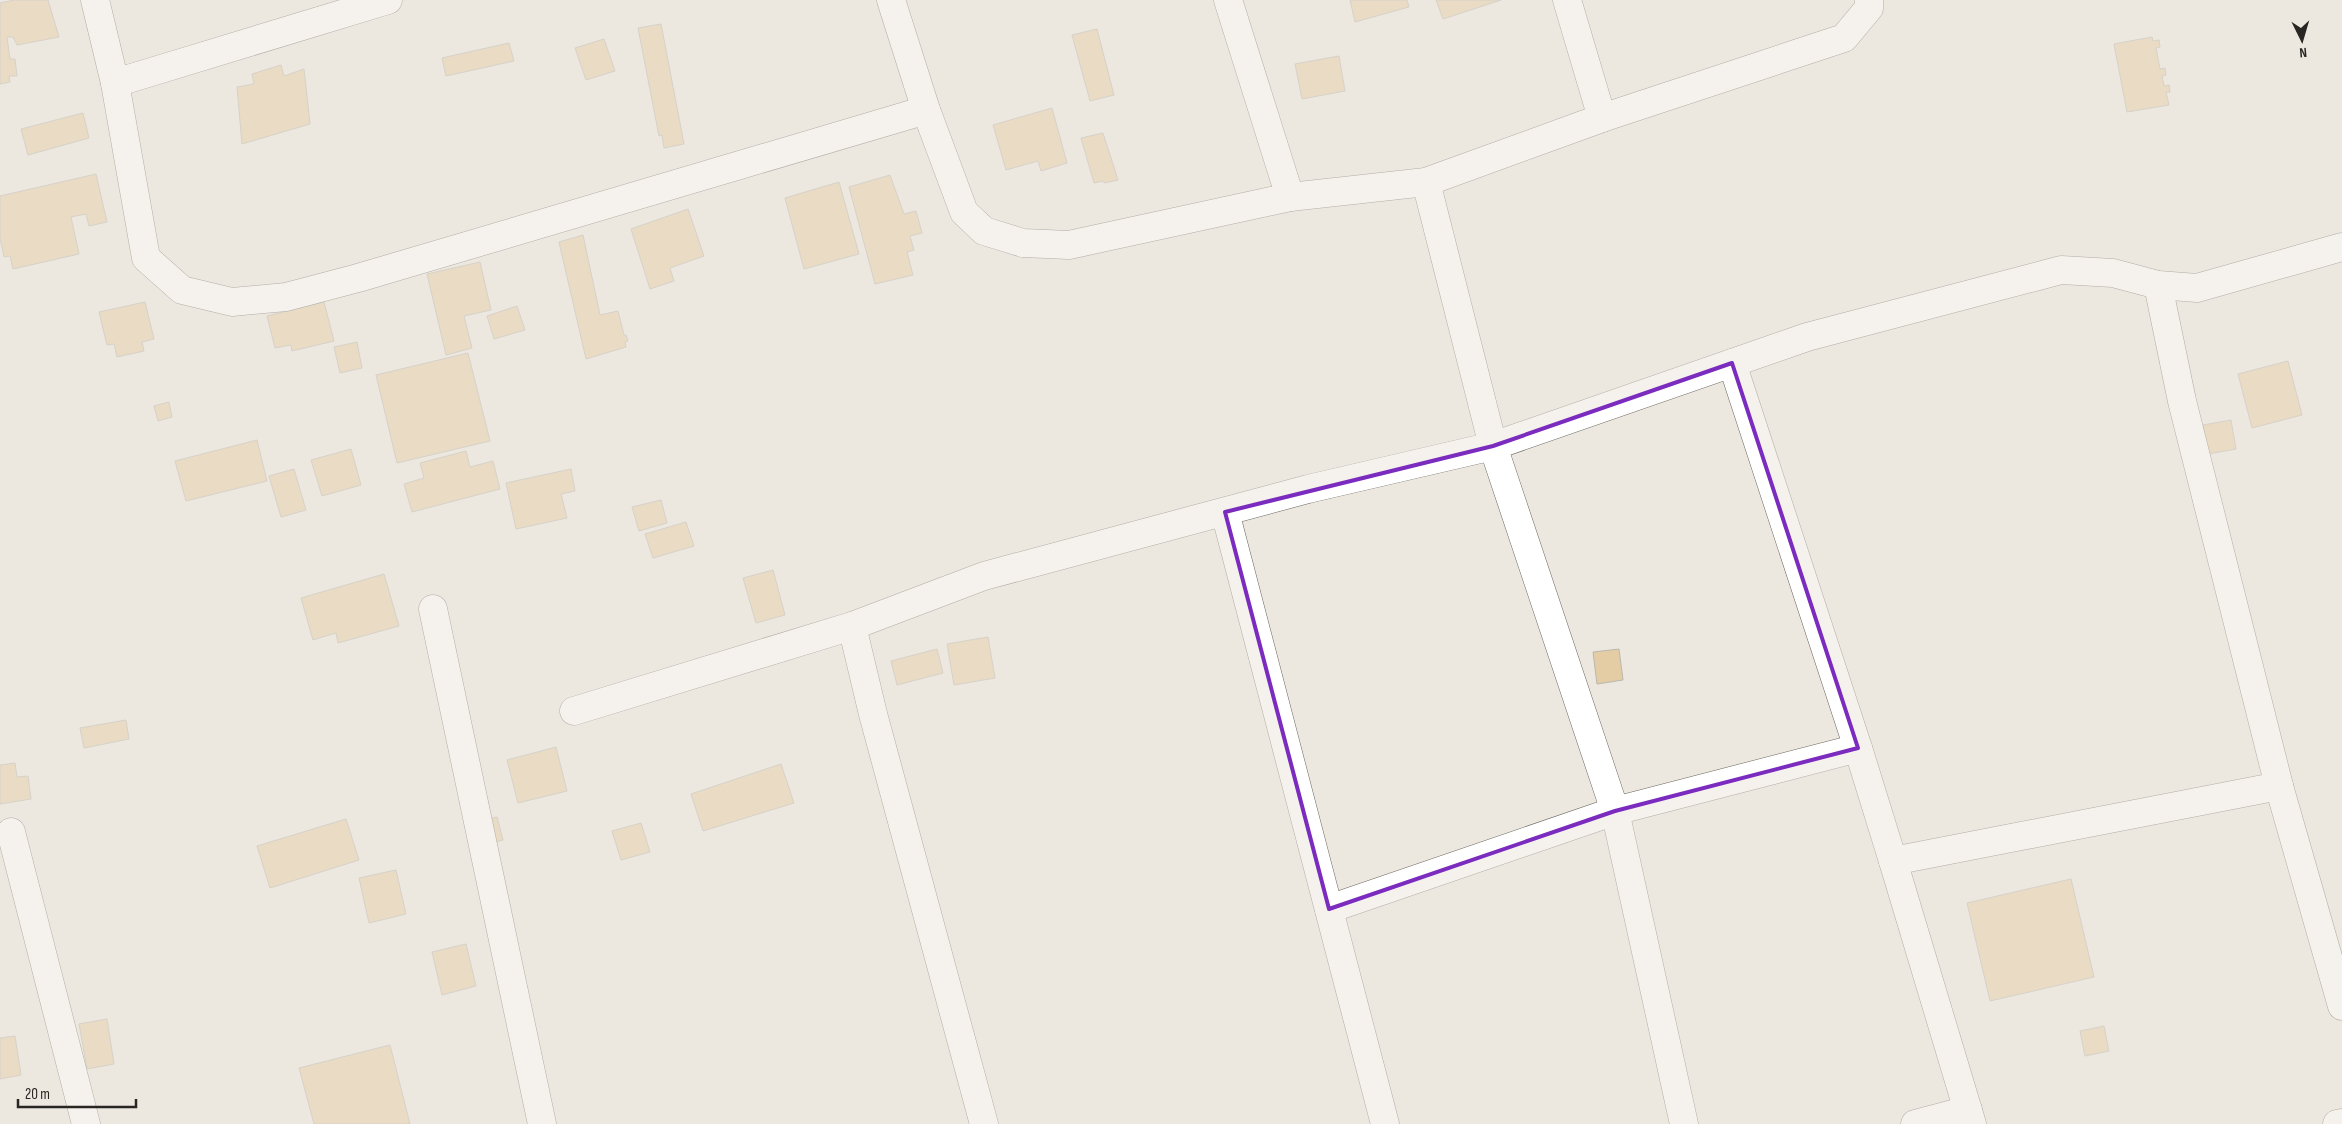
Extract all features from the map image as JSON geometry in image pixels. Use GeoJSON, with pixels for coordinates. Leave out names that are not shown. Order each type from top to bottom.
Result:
{"type":"FeatureCollection","features":[{"type":"Feature","properties":{"kind":"street"},"geometry":{"type":"LineString","coordinates":[[96,0],[115,83],[146,258],[182,290],[232,302],[286,297],[349,280],[926,110]]}},
{"type":"Feature","properties":{"kind":"street"},"geometry":{"type":"LineString","coordinates":[[115,83],[388,0]]}},
{"type":"Feature","properties":{"kind":"street"},"geometry":{"type":"LineString","coordinates":[[891,0],[926,110],[964,212],[984,230],[1023,243],[1069,245],[1290,196],[1426,182],[1602,118],[1844,38],[1869,8],[1869,0]]}},
{"type":"Feature","properties":{"kind":"street"},"geometry":{"type":"LineString","coordinates":[[1228,0],[1290,196]]}},
{"type":"Feature","properties":{"kind":"street"},"geometry":{"type":"LineString","coordinates":[[1567,0],[1602,118]]}},
{"type":"Feature","properties":{"kind":"street"},"geometry":{"type":"LineString","coordinates":[[1426,182],[1493,446],[1615,811],[1684,1124]]}},
{"type":"Feature","properties":{"kind":"street"},"geometry":{"type":"LineString","coordinates":[[574,711],[852,626],[984,576],[1308,489],[1493,446],[1807,337],[2061,270],[2113,273],[2158,285],[2197,288],[2342,247]]}},
{"type":"Feature","properties":{"kind":"street"},"geometry":{"type":"LineString","coordinates":[[2158,285],[2182,401],[2279,786],[2342,1006]]}},
{"type":"Feature","properties":{"kind":"street"},"geometry":{"type":"LineString","coordinates":[[1732,363],[1858,748],[1970,1117],[1915,1124]]}},
{"type":"Feature","properties":{"kind":"street"},"geometry":{"type":"LineString","coordinates":[[1225,512],[1385,1124]]}},
{"type":"Feature","properties":{"kind":"street"},"geometry":{"type":"LineString","coordinates":[[433,609],[542,1124]]}},
{"type":"Feature","properties":{"kind":"street"},"geometry":{"type":"LineString","coordinates":[[852,626],[873,714],[984,1124]]}},
{"type":"Feature","properties":{"kind":"street"},"geometry":{"type":"LineString","coordinates":[[1329,908],[1615,811],[1858,748]]}},
{"type":"Feature","properties":{"kind":"street"},"geometry":{"type":"LineString","coordinates":[[1893,861],[2279,786]]}},
{"type":"Feature","properties":{"kind":"street"},"geometry":{"type":"LineString","coordinates":[[11,832],[86,1124]]}},
{"type":"Feature","properties":{"kind":"street"},"geometry":{"type":"LineString","coordinates":[[2338,1124],[2342,1123]]}},
{"type":"Feature","properties":{"kind":"highlighted area"},"geometry":{"type":"Polygon","coordinates":[[[1732,363],[1858,748],[1615,811],[1329,909],[1225,512],[1493,446],[1732,363]]]}},
{"type":"Feature","properties":{"kind":"building"},"geometry":{"type":"Polygon","coordinates":[[[14,0],[48,0],[59,37],[17,45],[13,37],[7,37],[10,59],[15,59],[17,76],[9,76],[10,82],[0,84],[0,3],[14,0]]]}},
{"type":"Feature","properties":{"kind":"building"},"geometry":{"type":"Polygon","coordinates":[[[1350,0],[1407,0],[1409,7],[1355,22],[1350,0]]]}},
{"type":"Feature","properties":{"kind":"building"},"geometry":{"type":"Polygon","coordinates":[[[1436,0],[1501,0],[1443,19],[1436,0]]]}},
{"type":"Feature","properties":{"kind":"building"},"geometry":{"type":"Polygon","coordinates":[[[661,24],[684,144],[664,148],[662,135],[659,136],[638,28],[661,24]]]}},
{"type":"Feature","properties":{"kind":"building"},"geometry":{"type":"Polygon","coordinates":[[[1097,29],[1114,95],[1090,101],[1072,35],[1097,29]]]}},
{"type":"Feature","properties":{"kind":"building"},"geometry":{"type":"Polygon","coordinates":[[[2152,37],[2153,41],[2159,40],[2160,47],[2156,48],[2160,69],[2165,68],[2166,75],[2162,76],[2164,86],[2169,85],[2170,92],[2166,92],[2169,105],[2127,112],[2114,44],[2152,37]]]}},
{"type":"Feature","properties":{"kind":"building"},"geometry":{"type":"Polygon","coordinates":[[[604,39],[615,71],[586,80],[575,48],[604,39]]]}},
{"type":"Feature","properties":{"kind":"building"},"geometry":{"type":"Polygon","coordinates":[[[509,43],[514,61],[446,76],[442,58],[509,43]]]}},
{"type":"Feature","properties":{"kind":"building"},"geometry":{"type":"Polygon","coordinates":[[[1339,56],[1345,91],[1302,99],[1295,64],[1339,56]]]}},
{"type":"Feature","properties":{"kind":"building"},"geometry":{"type":"Polygon","coordinates":[[[281,65],[284,76],[304,69],[310,124],[242,144],[237,87],[254,84],[252,74],[281,65]]]}},
{"type":"Feature","properties":{"kind":"building"},"geometry":{"type":"Polygon","coordinates":[[[1052,108],[1067,163],[1041,171],[1038,161],[1006,170],[993,125],[1052,108]]]}},
{"type":"Feature","properties":{"kind":"building"},"geometry":{"type":"Polygon","coordinates":[[[83,113],[89,138],[28,155],[21,129],[83,113]]]}},
{"type":"Feature","properties":{"kind":"building"},"geometry":{"type":"Polygon","coordinates":[[[1103,133],[1118,180],[1094,183],[1081,138],[1103,133]]]}},
{"type":"Feature","properties":{"kind":"building"},"geometry":{"type":"Polygon","coordinates":[[[96,174],[107,222],[89,226],[86,214],[71,217],[79,254],[13,269],[10,256],[4,257],[0,238],[0,196],[96,174]]]}},
{"type":"Feature","properties":{"kind":"building"},"geometry":{"type":"Polygon","coordinates":[[[890,175],[904,214],[916,211],[922,233],[910,236],[914,250],[907,252],[913,275],[875,284],[849,187],[890,175]]]}},
{"type":"Feature","properties":{"kind":"building"},"geometry":{"type":"Polygon","coordinates":[[[839,182],[859,254],[804,269],[785,198],[839,182]]]}},
{"type":"Feature","properties":{"kind":"building"},"geometry":{"type":"Polygon","coordinates":[[[688,209],[704,256],[670,268],[674,281],[650,289],[631,229],[688,209]]]}},
{"type":"Feature","properties":{"kind":"building"},"geometry":{"type":"Polygon","coordinates":[[[583,235],[600,315],[618,311],[624,335],[626,335],[628,341],[625,342],[626,347],[586,359],[559,242],[583,235]]]}},
{"type":"Feature","properties":{"kind":"building"},"geometry":{"type":"Polygon","coordinates":[[[480,262],[491,310],[464,316],[472,348],[446,355],[427,274],[480,262]]]}},
{"type":"Feature","properties":{"kind":"building"},"geometry":{"type":"Polygon","coordinates":[[[145,302],[154,339],[142,342],[144,351],[117,357],[114,344],[107,345],[99,312],[145,302]]]}},
{"type":"Feature","properties":{"kind":"building"},"geometry":{"type":"Polygon","coordinates":[[[324,302],[334,341],[292,351],[291,345],[275,348],[267,316],[324,302]]]}},
{"type":"Feature","properties":{"kind":"building"},"geometry":{"type":"Polygon","coordinates":[[[517,306],[525,330],[494,339],[487,316],[517,306]]]}},
{"type":"Feature","properties":{"kind":"building"},"geometry":{"type":"Polygon","coordinates":[[[357,342],[362,368],[340,373],[334,347],[357,342]]]}},
{"type":"Feature","properties":{"kind":"building"},"geometry":{"type":"Polygon","coordinates":[[[468,353],[490,441],[397,463],[376,375],[468,353]]]}},
{"type":"Feature","properties":{"kind":"building"},"geometry":{"type":"Polygon","coordinates":[[[2288,361],[2302,415],[2252,428],[2238,374],[2288,361]]]}},
{"type":"Feature","properties":{"kind":"building"},"geometry":{"type":"Polygon","coordinates":[[[169,402],[172,417],[158,421],[154,406],[169,402]]]}},
{"type":"Feature","properties":{"kind":"building"},"geometry":{"type":"Polygon","coordinates":[[[2231,420],[2236,449],[2208,454],[2203,425],[2231,420]]]}},
{"type":"Feature","properties":{"kind":"building"},"geometry":{"type":"Polygon","coordinates":[[[257,440],[267,481],[186,501],[175,461],[257,440]]]}},
{"type":"Feature","properties":{"kind":"building"},"geometry":{"type":"Polygon","coordinates":[[[351,449],[361,485],[322,496],[311,460],[351,449]]]}},
{"type":"Feature","properties":{"kind":"building"},"geometry":{"type":"Polygon","coordinates":[[[466,451],[470,467],[493,461],[500,489],[412,512],[404,484],[424,478],[420,463],[466,451]]]}},
{"type":"Feature","properties":{"kind":"building"},"geometry":{"type":"Polygon","coordinates":[[[294,469],[306,510],[281,517],[269,476],[294,469]]]}},
{"type":"Feature","properties":{"kind":"building"},"geometry":{"type":"Polygon","coordinates":[[[571,469],[575,491],[561,494],[567,518],[516,529],[506,483],[571,469]]]}},
{"type":"Feature","properties":{"kind":"building"},"geometry":{"type":"Polygon","coordinates":[[[661,500],[667,523],[639,531],[632,507],[661,500]]]}},
{"type":"Feature","properties":{"kind":"building"},"geometry":{"type":"Polygon","coordinates":[[[686,522],[694,546],[653,558],[645,534],[686,522]]]}},
{"type":"Feature","properties":{"kind":"building"},"geometry":{"type":"Polygon","coordinates":[[[773,570],[785,615],[756,623],[743,578],[773,570]]]}},
{"type":"Feature","properties":{"kind":"building"},"geometry":{"type":"Polygon","coordinates":[[[384,574],[399,626],[338,643],[336,633],[313,640],[301,598],[384,574]]]}},
{"type":"Feature","properties":{"kind":"building"},"geometry":{"type":"Polygon","coordinates":[[[988,637],[995,678],[954,685],[947,644],[988,637]]]}},
{"type":"Feature","properties":{"kind":"building"},"geometry":{"type":"Polygon","coordinates":[[[937,649],[943,673],[897,685],[891,661],[937,649]]]}},
{"type":"Feature","properties":{"kind":"building"},"geometry":{"type":"Polygon","coordinates":[[[1619,649],[1623,680],[1597,684],[1593,652],[1619,649]]]}},
{"type":"Feature","properties":{"kind":"building"},"geometry":{"type":"Polygon","coordinates":[[[126,720],[129,739],[84,748],[80,728],[126,720]]]}},
{"type":"Feature","properties":{"kind":"building"},"geometry":{"type":"Polygon","coordinates":[[[556,747],[567,791],[518,803],[507,760],[556,747]]]}},
{"type":"Feature","properties":{"kind":"building"},"geometry":{"type":"Polygon","coordinates":[[[15,763],[17,777],[28,776],[31,799],[0,804],[0,765],[15,763]]]}},
{"type":"Feature","properties":{"kind":"building"},"geometry":{"type":"Polygon","coordinates":[[[781,764],[794,803],[703,831],[691,794],[781,764]]]}},
{"type":"Feature","properties":{"kind":"building"},"geometry":{"type":"Polygon","coordinates":[[[497,817],[503,840],[485,845],[480,821],[497,817]]]}},
{"type":"Feature","properties":{"kind":"building"},"geometry":{"type":"Polygon","coordinates":[[[346,819],[359,860],[270,888],[257,846],[346,819]]]}},
{"type":"Feature","properties":{"kind":"building"},"geometry":{"type":"Polygon","coordinates":[[[641,823],[650,852],[621,860],[612,831],[641,823]]]}},
{"type":"Feature","properties":{"kind":"building"},"geometry":{"type":"Polygon","coordinates":[[[396,870],[406,914],[369,923],[359,878],[396,870]]]}},
{"type":"Feature","properties":{"kind":"building"},"geometry":{"type":"Polygon","coordinates":[[[2071,879],[2094,977],[1990,1001],[1967,903],[2071,879]]]}},
{"type":"Feature","properties":{"kind":"building"},"geometry":{"type":"Polygon","coordinates":[[[466,944],[476,986],[442,995],[432,952],[466,944]]]}},
{"type":"Feature","properties":{"kind":"building"},"geometry":{"type":"Polygon","coordinates":[[[107,1019],[114,1064],[87,1069],[79,1024],[107,1019]]]}},
{"type":"Feature","properties":{"kind":"building"},"geometry":{"type":"Polygon","coordinates":[[[2104,1026],[2109,1051],[2085,1056],[2080,1031],[2104,1026]]]}},
{"type":"Feature","properties":{"kind":"building"},"geometry":{"type":"Polygon","coordinates":[[[15,1036],[21,1075],[0,1079],[0,1038],[15,1036]]]}},
{"type":"Feature","properties":{"kind":"building"},"geometry":{"type":"Polygon","coordinates":[[[390,1045],[410,1124],[314,1124],[299,1068],[390,1045]]]}}]}
